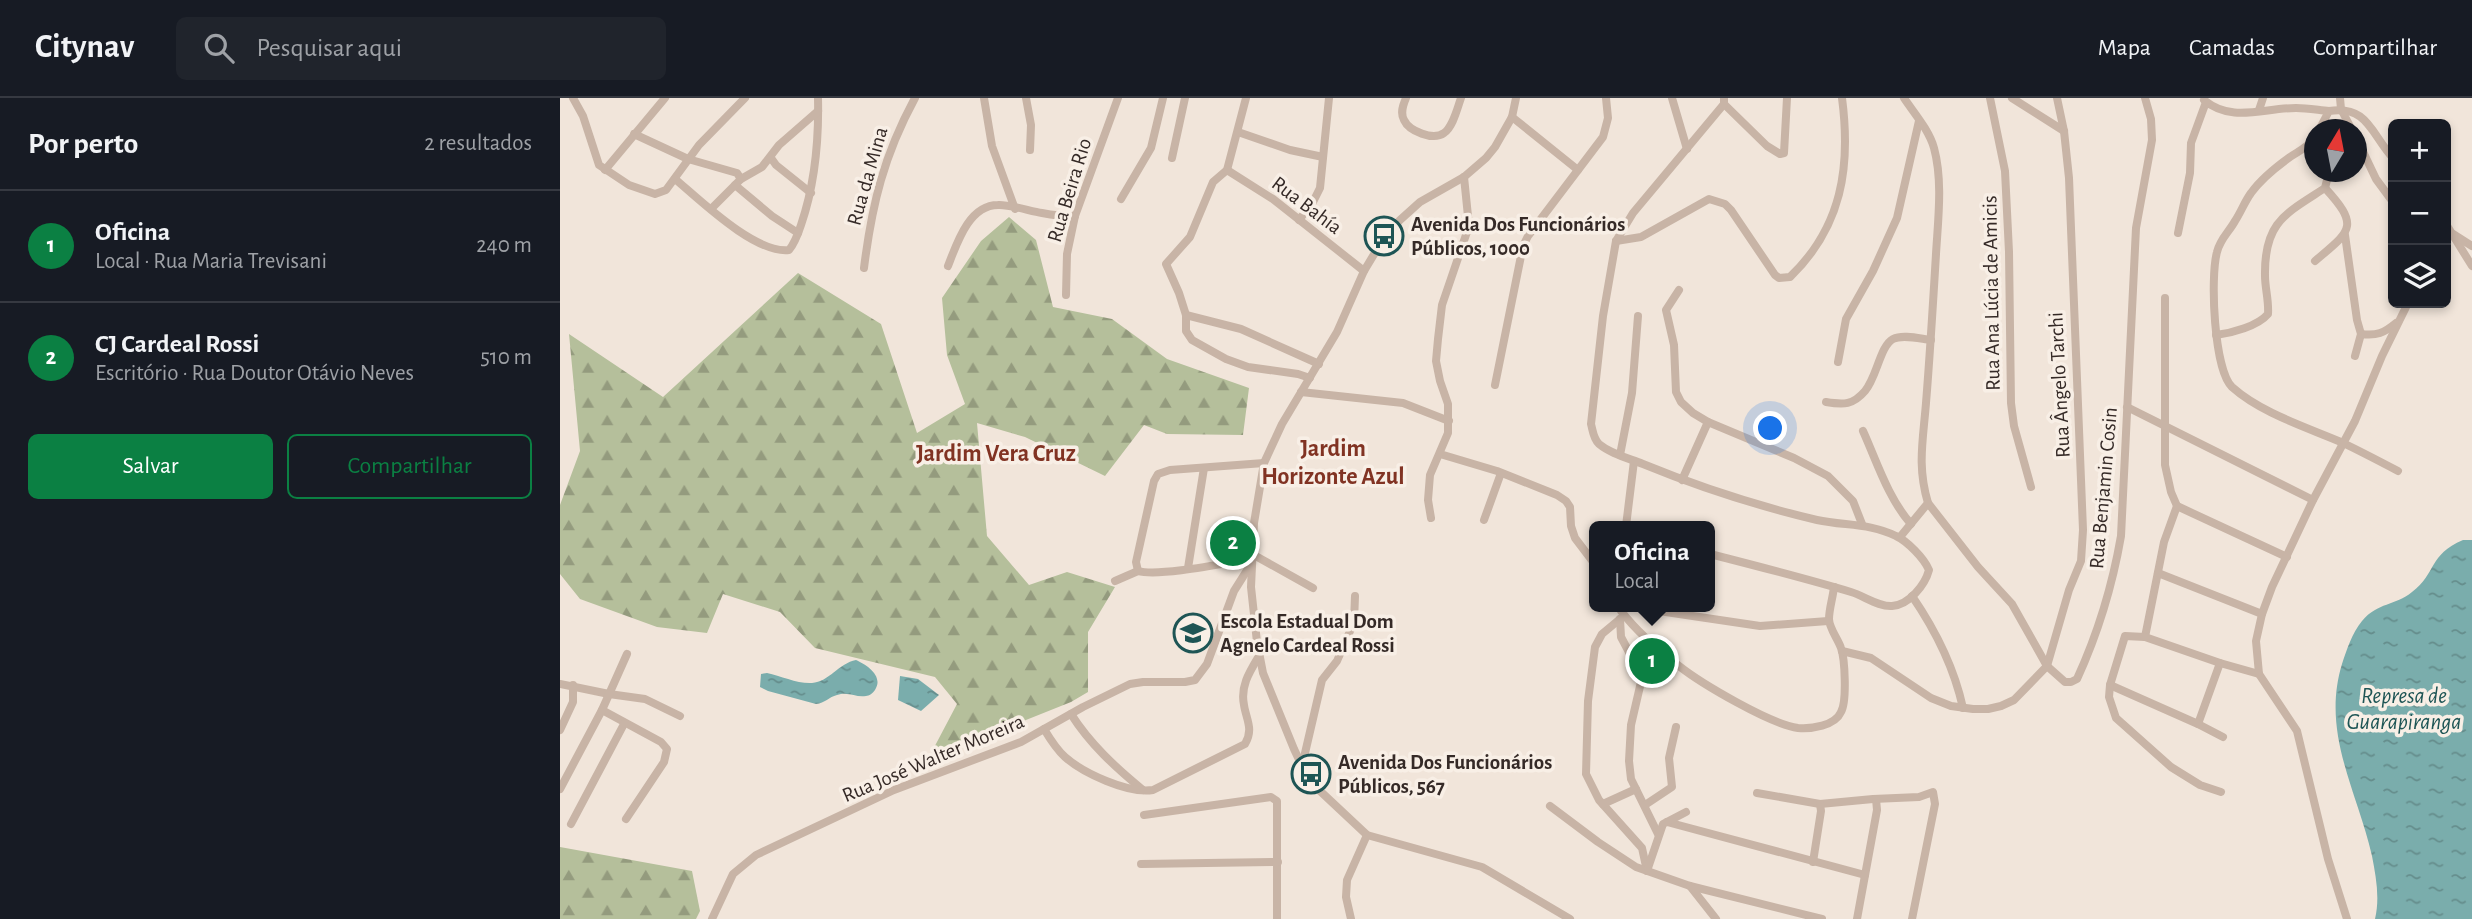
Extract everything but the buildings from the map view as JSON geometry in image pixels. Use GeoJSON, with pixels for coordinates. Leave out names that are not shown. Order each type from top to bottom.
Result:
{"type":"FeatureCollection","features":[{"type":"Feature","properties":{"kind":"street"},"geometry":{"type":"LineString","coordinates":[[573,98],[583,116],[596,159],[605,170],[629,184],[655,194],[666,190],[707,136],[745,98]]}},
{"type":"Feature","properties":{"kind":"street"},"geometry":{"type":"LineString","coordinates":[[605,170],[665,98]]}},
{"type":"Feature","properties":{"kind":"street"},"geometry":{"type":"LineString","coordinates":[[675,179],[752,239],[782,250],[791,248],[811,193],[816,165],[818,98]]}},
{"type":"Feature","properties":{"kind":"street","name":"Rua da Mina"},"geometry":{"type":"LineString","coordinates":[[864,268],[870,217],[880,179],[896,133],[915,98]]}},
{"type":"Feature","properties":{"kind":"street"},"geometry":{"type":"LineString","coordinates":[[984,98],[992,146],[1015,209]]}},
{"type":"Feature","properties":{"kind":"street"},"geometry":{"type":"LineString","coordinates":[[1026,98],[1031,125],[1030,150]]}},
{"type":"Feature","properties":{"kind":"street","name":"Rua Beira Rio"},"geometry":{"type":"LineString","coordinates":[[1066,295],[1067,254],[1075,216],[1118,98]]}},
{"type":"Feature","properties":{"kind":"street"},"geometry":{"type":"LineString","coordinates":[[1121,200],[1151,148],[1163,98]]}},
{"type":"Feature","properties":{"kind":"street"},"geometry":{"type":"LineString","coordinates":[[1172,158],[1185,98]]}},
{"type":"Feature","properties":{"kind":"street"},"geometry":{"type":"LineString","coordinates":[[1246,98],[1227,170],[1213,182],[1190,237],[1169,257],[1167,270],[1179,293],[1186,331],[1192,340],[1226,359],[1248,367],[1310,378]]}},
{"type":"Feature","properties":{"kind":"street"},"geometry":{"type":"LineString","coordinates":[[1299,219],[1318,194],[1329,98]]}},
{"type":"Feature","properties":{"kind":"street"},"geometry":{"type":"LineString","coordinates":[[1406,98],[1402,114],[1404,122],[1419,132],[1433,136],[1441,136],[1446,131],[1461,98]]}},
{"type":"Feature","properties":{"kind":"street"},"geometry":{"type":"LineString","coordinates":[[1516,98],[1513,117],[1495,147],[1464,177],[1420,202],[1385,236],[1364,271],[1342,324],[1278,432],[1264,463],[1254,523],[1251,559],[1253,616],[1266,680],[1302,766],[1319,790],[1367,835],[1482,867],[1570,919]]}},
{"type":"Feature","properties":{"kind":"street"},"geometry":{"type":"LineString","coordinates":[[1495,385],[1523,246],[1602,137],[1608,118],[1606,98]]}},
{"type":"Feature","properties":{"kind":"street"},"geometry":{"type":"LineString","coordinates":[[1672,98],[1687,149]]}},
{"type":"Feature","properties":{"kind":"street"},"geometry":{"type":"LineString","coordinates":[[1715,555],[1834,587],[1888,606],[1902,603],[1912,596],[1929,570],[1927,564],[1900,537],[1863,524],[1819,520],[1682,480],[1620,455],[1597,442],[1591,424],[1603,316],[1616,241],[1633,213],[1724,101],[1767,146],[1780,154],[1784,153],[1787,98]]}},
{"type":"Feature","properties":{"kind":"street"},"geometry":{"type":"LineString","coordinates":[[1616,241],[1641,237],[1703,202],[1716,200],[1731,210],[1775,275],[1784,279],[1797,270],[1821,241],[1832,219],[1839,197],[1846,150],[1842,98]]}},
{"type":"Feature","properties":{"kind":"street"},"geometry":{"type":"LineString","coordinates":[[1842,651],[1871,658],[1931,698],[1963,708],[1988,709],[2014,700],[2047,666],[2012,604],[1978,567],[1928,503],[1921,480],[1938,218],[1938,180],[1934,149],[1904,98]]}},
{"type":"Feature","properties":{"kind":"street","name":"Rua Ana Lúcia de Amicis"},"geometry":{"type":"LineString","coordinates":[[1990,98],[2005,171],[2010,252],[2011,403],[2014,426],[2031,487]]}},
{"type":"Feature","properties":{"kind":"street"},"geometry":{"type":"LineString","coordinates":[[2012,98],[2064,131]]}},
{"type":"Feature","properties":{"kind":"street","name":"Rua Ângelo Tarchi"},"geometry":{"type":"LineString","coordinates":[[2047,666],[2069,590],[2081,561],[2083,530],[2069,178],[2057,98]]}},
{"type":"Feature","properties":{"kind":"street","name":"Rua Benjamin Cosin"},"geometry":{"type":"LineString","coordinates":[[2047,666],[2065,682],[2077,679],[2097,635],[2112,583],[2121,536],[2136,228],[2152,140],[2151,119],[2145,98]]}},
{"type":"Feature","properties":{"kind":"street"},"geometry":{"type":"LineString","coordinates":[[2259,110],[2263,98]]}},
{"type":"Feature","properties":{"kind":"street"},"geometry":{"type":"LineString","coordinates":[[2340,98],[2346,119]]}},
{"type":"Feature","properties":{"kind":"street"},"geometry":{"type":"LineString","coordinates":[[2178,233],[2190,173],[2191,143],[2204,100],[2217,110],[2237,114],[2296,108],[2353,111],[2362,117],[2388,151]]}},
{"type":"Feature","properties":{"kind":"street"},"geometry":{"type":"LineString","coordinates":[[711,209],[738,182],[759,170],[779,145],[818,111]]}},
{"type":"Feature","properties":{"kind":"street"},"geometry":{"type":"LineString","coordinates":[[2325,119],[2329,111]]}},
{"type":"Feature","properties":{"kind":"street"},"geometry":{"type":"LineString","coordinates":[[1513,117],[1578,170]]}},
{"type":"Feature","properties":{"kind":"street"},"geometry":{"type":"LineString","coordinates":[[1838,362],[1846,319],[1898,218],[1919,121]]}},
{"type":"Feature","properties":{"kind":"street"},"geometry":{"type":"LineString","coordinates":[[1238,132],[1323,158]]}},
{"type":"Feature","properties":{"kind":"street"},"geometry":{"type":"LineString","coordinates":[[634,134],[688,159],[737,173],[738,182],[772,216],[798,233]]}},
{"type":"Feature","properties":{"kind":"street"},"geometry":{"type":"LineString","coordinates":[[2304,149],[2271,171],[2252,192],[2222,239],[2213,276],[2216,335],[2229,384],[2279,416],[2343,443],[2398,471]]}},
{"type":"Feature","properties":{"kind":"street"},"geometry":{"type":"LineString","coordinates":[[771,158],[811,193]]}},
{"type":"Feature","properties":{"kind":"street"},"geometry":{"type":"LineString","coordinates":[[2367,160],[2388,195]]}},
{"type":"Feature","properties":{"kind":"street","name":"Rua Bahía"},"geometry":{"type":"LineString","coordinates":[[1227,170],[1273,199],[1364,271]]}},
{"type":"Feature","properties":{"kind":"street"},"geometry":{"type":"LineString","coordinates":[[1431,518],[1427,488],[1448,433],[1449,421],[1448,404],[1436,361],[1443,304],[1469,226],[1464,177]]}},
{"type":"Feature","properties":{"kind":"street"},"geometry":{"type":"LineString","coordinates":[[2216,335],[2228,334],[2263,319],[2267,314],[2265,264],[2272,231],[2276,223],[2289,211],[2325,188],[2326,182]]}},
{"type":"Feature","properties":{"kind":"street"},"geometry":{"type":"LineString","coordinates":[[2325,188],[2346,215],[2348,224],[2345,235],[2361,334],[2356,356]]}},
{"type":"Feature","properties":{"kind":"street"},"geometry":{"type":"LineString","coordinates":[[948,266],[957,241],[975,215],[989,206],[1075,216]]}},
{"type":"Feature","properties":{"kind":"street"},"geometry":{"type":"LineString","coordinates":[[2451,232],[2472,246]]}},
{"type":"Feature","properties":{"kind":"street"},"geometry":{"type":"LineString","coordinates":[[2451,232],[2472,266]]}},
{"type":"Feature","properties":{"kind":"street"},"geometry":{"type":"LineString","coordinates":[[2315,261],[2345,235]]}},
{"type":"Feature","properties":{"kind":"street"},"geometry":{"type":"LineString","coordinates":[[1679,290],[1666,310],[1674,345],[1676,392],[1687,407],[1707,422],[1794,458],[1828,476],[1853,501],[1863,524]]}},
{"type":"Feature","properties":{"kind":"street"},"geometry":{"type":"LineString","coordinates":[[2165,298],[2165,465],[2171,492],[2178,506],[2287,557]]}},
{"type":"Feature","properties":{"kind":"street"},"geometry":{"type":"LineString","coordinates":[[2347,919],[2328,859],[2297,731],[2259,674],[2256,640],[2262,614],[2287,557],[2405,308]]}},
{"type":"Feature","properties":{"kind":"street"},"geometry":{"type":"LineString","coordinates":[[1185,315],[1241,329],[1319,364]]}},
{"type":"Feature","properties":{"kind":"street"},"geometry":{"type":"LineString","coordinates":[[1620,455],[1632,393],[1638,316]]}},
{"type":"Feature","properties":{"kind":"street"},"geometry":{"type":"LineString","coordinates":[[2361,334],[2375,336],[2399,320]]}},
{"type":"Feature","properties":{"kind":"street"},"geometry":{"type":"LineString","coordinates":[[1826,402],[1843,405],[1857,400],[1873,381],[1885,346],[1893,339],[1904,337],[1931,340]]}},
{"type":"Feature","properties":{"kind":"street"},"geometry":{"type":"LineString","coordinates":[[1301,392],[1403,403],[1449,421]]}},
{"type":"Feature","properties":{"kind":"street"},"geometry":{"type":"LineString","coordinates":[[2127,407],[2313,500]]}},
{"type":"Feature","properties":{"kind":"street"},"geometry":{"type":"LineString","coordinates":[[1682,480],[1707,422]]}},
{"type":"Feature","properties":{"kind":"street"},"geometry":{"type":"LineString","coordinates":[[1863,431],[1891,495],[1911,524]]}},
{"type":"Feature","properties":{"kind":"street"},"geometry":{"type":"LineString","coordinates":[[1440,454],[1501,473],[1566,501],[1570,508],[1575,538],[1589,556]]}},
{"type":"Feature","properties":{"kind":"street"},"geometry":{"type":"LineString","coordinates":[[1627,521],[1634,461]]}},
{"type":"Feature","properties":{"kind":"street"},"geometry":{"type":"LineString","coordinates":[[1138,571],[1136,562],[1154,481],[1158,474],[1170,470],[1264,463]]}},
{"type":"Feature","properties":{"kind":"street"},"geometry":{"type":"LineString","coordinates":[[1188,568],[1204,468]]}},
{"type":"Feature","properties":{"kind":"street"},"geometry":{"type":"LineString","coordinates":[[1484,520],[1501,473]]}},
{"type":"Feature","properties":{"kind":"street"},"geometry":{"type":"LineString","coordinates":[[1900,537],[1928,503]]}},
{"type":"Feature","properties":{"kind":"street"},"geometry":{"type":"LineString","coordinates":[[2145,637],[2164,542],[2178,506]]}},
{"type":"Feature","properties":{"kind":"street"},"geometry":{"type":"LineString","coordinates":[[1115,581],[1138,571],[1188,568],[1251,559],[1313,588]]}},
{"type":"Feature","properties":{"kind":"street","name":"Rua José Walter Moreira"},"geometry":{"type":"LineString","coordinates":[[712,919],[733,874],[756,855],[894,790],[1021,742],[1130,684],[1195,680],[1207,664],[1234,591],[1251,559]]}},
{"type":"Feature","properties":{"kind":"street"},"geometry":{"type":"LineString","coordinates":[[2158,573],[2262,614]]}},
{"type":"Feature","properties":{"kind":"street"},"geometry":{"type":"LineString","coordinates":[[1622,612],[1643,637],[1698,679],[1749,708],[1800,728],[1828,723],[1841,713],[1844,703],[1842,651],[1828,621],[1834,587]]}},
{"type":"Feature","properties":{"kind":"street"},"geometry":{"type":"LineString","coordinates":[[1302,766],[1322,680],[1337,661],[1354,622],[1355,596]]}},
{"type":"Feature","properties":{"kind":"street"},"geometry":{"type":"LineString","coordinates":[[1912,596],[1929,621],[1948,658],[1963,708]]}},
{"type":"Feature","properties":{"kind":"street"},"geometry":{"type":"LineString","coordinates":[[1622,612],[1621,637],[1638,669],[1641,682],[1631,725],[1631,779],[1658,834]]}},
{"type":"Feature","properties":{"kind":"street"},"geometry":{"type":"LineString","coordinates":[[1622,612],[1602,634],[1595,647],[1591,665],[1586,774],[1599,800],[1642,848],[1647,871]]}},
{"type":"Feature","properties":{"kind":"street"},"geometry":{"type":"LineString","coordinates":[[1666,612],[1760,626],[1828,621]]}},
{"type":"Feature","properties":{"kind":"street"},"geometry":{"type":"LineString","coordinates":[[2221,792],[2200,785],[2171,767],[2116,718],[2109,697],[2110,685],[2125,636],[2145,637],[2259,674]]}},
{"type":"Feature","properties":{"kind":"street"},"geometry":{"type":"LineString","coordinates":[[560,789],[602,710],[627,654]]}},
{"type":"Feature","properties":{"kind":"street"},"geometry":{"type":"LineString","coordinates":[[1044,729],[1067,759],[1112,783],[1144,791],[1163,786],[1245,744],[1250,729],[1244,705],[1245,681],[1259,656]]}},
{"type":"Feature","properties":{"kind":"street"},"geometry":{"type":"LineString","coordinates":[[2198,724],[2220,663]]}},
{"type":"Feature","properties":{"kind":"street"},"geometry":{"type":"LineString","coordinates":[[560,684],[645,699],[680,716]]}},
{"type":"Feature","properties":{"kind":"street"},"geometry":{"type":"LineString","coordinates":[[560,730],[573,702],[573,685]]}},
{"type":"Feature","properties":{"kind":"street"},"geometry":{"type":"LineString","coordinates":[[2110,685],[2223,737]]}},
{"type":"Feature","properties":{"kind":"street"},"geometry":{"type":"LineString","coordinates":[[602,710],[661,742],[667,750],[664,762],[626,820]]}},
{"type":"Feature","properties":{"kind":"street"},"geometry":{"type":"LineString","coordinates":[[1070,714],[1106,759],[1144,791]]}},
{"type":"Feature","properties":{"kind":"street"},"geometry":{"type":"LineString","coordinates":[[571,824],[624,724]]}},
{"type":"Feature","properties":{"kind":"street"},"geometry":{"type":"LineString","coordinates":[[1645,805],[1672,787],[1669,758],[1676,727]]}},
{"type":"Feature","properties":{"kind":"street"},"geometry":{"type":"LineString","coordinates":[[1603,804],[1636,789]]}},
{"type":"Feature","properties":{"kind":"street"},"geometry":{"type":"LineString","coordinates":[[1756,793],[1820,804],[1919,797],[1933,792],[1935,804],[1912,919]]}},
{"type":"Feature","properties":{"kind":"street"},"geometry":{"type":"LineString","coordinates":[[1144,815],[1271,797],[1277,801],[1277,919]]}},
{"type":"Feature","properties":{"kind":"street"},"geometry":{"type":"LineString","coordinates":[[1857,919],[1877,810],[1875,799]]}},
{"type":"Feature","properties":{"kind":"street"},"geometry":{"type":"LineString","coordinates":[[1813,862],[1820,804]]}},
{"type":"Feature","properties":{"kind":"street"},"geometry":{"type":"LineString","coordinates":[[1550,806],[1623,860],[1647,871],[1690,886],[1822,919]]}},
{"type":"Feature","properties":{"kind":"street"},"geometry":{"type":"LineString","coordinates":[[1647,871],[1658,834],[1667,822],[1686,812]]}},
{"type":"Feature","properties":{"kind":"street"},"geometry":{"type":"LineString","coordinates":[[1667,822],[1865,875]]}},
{"type":"Feature","properties":{"kind":"street"},"geometry":{"type":"LineString","coordinates":[[1352,919],[1346,897],[1347,880],[1367,835]]}},
{"type":"Feature","properties":{"kind":"street"},"geometry":{"type":"LineString","coordinates":[[1142,864],[1278,862]]}},
{"type":"Feature","properties":{"kind":"street"},"geometry":{"type":"LineString","coordinates":[[1690,886],[1716,919]]}},
{"type":"Feature","properties":{"kind":"green space"},"geometry":{"type":"Polygon","coordinates":[[[1009,217],[1036,240],[1053,307],[1112,319],[1167,359],[1249,388],[1243,435],[1167,434],[1144,425],[1105,476],[1025,437],[977,423],[987,536],[1029,585],[1067,572],[1115,587],[1088,632],[1088,692],[1071,702],[928,759],[957,704],[935,677],[815,648],[780,612],[723,594],[707,633],[657,627],[580,599],[560,574],[560,505],[580,451],[569,334],[663,397],[798,273],[881,324],[917,433],[965,404],[947,355],[942,298],[981,241],[1009,217]]]}},
{"type":"Feature","properties":{"kind":"green space"},"geometry":{"type":"Polygon","coordinates":[[[560,847],[692,871],[700,911],[696,919],[560,919],[560,847]]]}},
{"type":"Feature","properties":{"kind":"water","name":"Represa de Guarapiranga"},"geometry":{"type":"Polygon","coordinates":[[[2463,540],[2472,540],[2472,919],[2375,919],[2377,895],[2372,856],[2338,738],[2337,689],[2342,664],[2362,621],[2374,610],[2412,592],[2426,578],[2438,558],[2463,540]]]}},
{"type":"Feature","properties":{"kind":"water"},"geometry":{"type":"Polygon","coordinates":[[[856,660],[876,676],[877,685],[868,695],[841,694],[816,704],[760,687],[761,674],[812,683],[856,660]]]}},
{"type":"Feature","properties":{"kind":"water"},"geometry":{"type":"Polygon","coordinates":[[[900,676],[918,679],[939,695],[921,711],[898,700],[900,676]]]}},
{"type":"Feature","properties":{"kind":"place","name":"Avenida Dos Funcionários Públicos, 1000"},"geometry":{"type":"Point","coordinates":[1384,236]}},
{"type":"Feature","properties":{"kind":"place","name":"CJ Cardeal Rossi"},"geometry":{"type":"Point","coordinates":[1233,543]}},
{"type":"Feature","properties":{"kind":"place","name":"Escola Estadual Dom Agnelo Cardeal Rossi"},"geometry":{"type":"Point","coordinates":[1193,633]}},
{"type":"Feature","properties":{"kind":"place","name":"Oficina"},"geometry":{"type":"Point","coordinates":[1652,661]}},
{"type":"Feature","properties":{"kind":"place","name":"Avenida Dos Funcionários Públicos, 567"},"geometry":{"type":"Point","coordinates":[1311,774]}},
{"type":"Feature","properties":{"kind":"district","name":"Jardim Vera Cruz"},"geometry":{"type":"Point","coordinates":[996,453]}},
{"type":"Feature","properties":{"kind":"district","name":"Jardim Horizonte Azul"},"geometry":{"type":"Point","coordinates":[1333,462]}}]}
